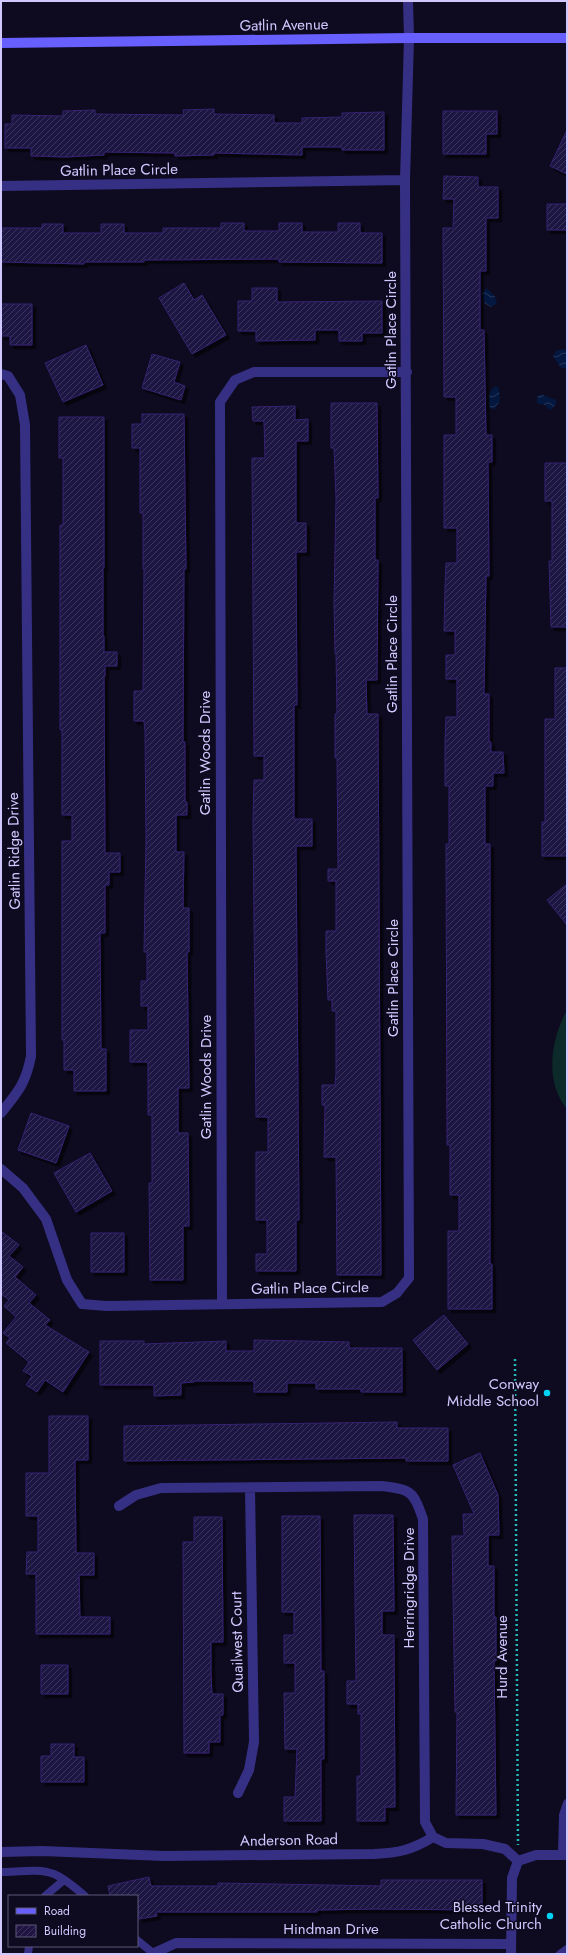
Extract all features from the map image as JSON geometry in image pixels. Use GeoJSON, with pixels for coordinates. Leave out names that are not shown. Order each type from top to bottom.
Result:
{"type":"FeatureCollection","features":[{"type":"Feature","properties":{"kind":"street","name":"Gatlin Place Circle"},"geometry":{"type":"LineString","coordinates":[[1,1169],[23,1188],[46,1219],[67,1280],[82,1304],[106,1306],[382,1302],[397,1293],[409,1278],[407,372],[405,180],[409,38],[408,1]]}},
{"type":"Feature","properties":{"kind":"street","name":"Gatlin Avenue"},"geometry":{"type":"LineString","coordinates":[[1,43],[409,38],[567,38]]}},
{"type":"Feature","properties":{"kind":"street","name":"Gatlin Place Circle"},"geometry":{"type":"LineString","coordinates":[[1,186],[405,180]]}},
{"type":"Feature","properties":{"kind":"street","name":"Gatlin Woods Drive"},"geometry":{"type":"LineString","coordinates":[[222,1304],[220,402],[235,380],[254,372],[407,372]]}},
{"type":"Feature","properties":{"kind":"street","name":"Gatlin Ridge Drive"},"geometry":{"type":"LineString","coordinates":[[1,374],[8,376],[20,394],[25,425],[31,1056],[27,1075],[20,1090],[1,1113]]}},
{"type":"Feature","properties":{"kind":"street","name":"Herringridge Drive"},"geometry":{"type":"LineString","coordinates":[[119,1506],[136,1495],[161,1488],[382,1486],[403,1489],[415,1498],[424,1519],[426,1822],[433,1837]]}},
{"type":"Feature","properties":{"kind":"street","name":"Quailwest Court"},"geometry":{"type":"LineString","coordinates":[[238,1793],[248,1770],[254,1742],[250,1488]]}},
{"type":"Feature","properties":{"kind":"street"},"geometry":{"type":"LineString","coordinates":[[433,1837],[446,1843],[483,1844],[505,1850],[518,1861]]}},
{"type":"Feature","properties":{"kind":"street","name":"Anderson Road"},"geometry":{"type":"LineString","coordinates":[[1,1852],[43,1851],[164,1856],[374,1854],[400,1853],[421,1845],[433,1837]]}},
{"type":"Feature","properties":{"kind":"street"},"geometry":{"type":"LineString","coordinates":[[518,1861],[536,1855],[565,1855]]}},
{"type":"Feature","properties":{"kind":"street"},"geometry":{"type":"LineString","coordinates":[[511,1949],[512,1878],[518,1861]]}},
{"type":"Feature","properties":{"kind":"street","name":"Hindman Drive"},"geometry":{"type":"LineString","coordinates":[[152,1953],[176,1943],[511,1949]]}},
{"type":"Feature","properties":{"kind":"lane"},"geometry":{"type":"LineString","coordinates":[[565,1855],[563,1815],[567,1804]]}},
{"type":"Feature","properties":{"kind":"lane"},"geometry":{"type":"LineString","coordinates":[[1,1872],[40,1871],[54,1874],[84,1895]]}},
{"type":"Feature","properties":{"kind":"lane"},"geometry":{"type":"LineString","coordinates":[[46,1895],[64,1880]]}},
{"type":"Feature","properties":{"kind":"lane"},"geometry":{"type":"LineString","coordinates":[[138,1941],[152,1953]]}},
{"type":"Feature","properties":{"kind":"lane"},"geometry":{"type":"LineString","coordinates":[[560,1954],[567,1949]]}},
{"type":"Feature","properties":{"kind":"path","name":"Hurd Avenue"},"geometry":{"type":"LineString","coordinates":[[515,1359],[518,1861]]}},
{"type":"Feature","properties":{"kind":"green space"},"geometry":{"type":"Polygon","coordinates":[[[567,1010],[567,1109],[555,1086],[552,1060],[557,1033],[567,1010]]]}},
{"type":"Feature","properties":{"kind":"water"},"geometry":{"type":"Polygon","coordinates":[[[486,288],[495,296],[497,303],[491,307],[484,303],[482,293],[486,288]]]}},
{"type":"Feature","properties":{"kind":"water"},"geometry":{"type":"Polygon","coordinates":[[[563,349],[567,351],[567,368],[561,368],[553,356],[556,351],[563,349]]]}},
{"type":"Feature","properties":{"kind":"water"},"geometry":{"type":"Polygon","coordinates":[[[496,386],[499,388],[500,401],[495,409],[490,408],[488,399],[491,390],[496,386]]]}},
{"type":"Feature","properties":{"kind":"water"},"geometry":{"type":"Polygon","coordinates":[[[541,394],[556,400],[556,405],[550,410],[547,406],[537,403],[537,397],[541,394]]]}},
{"type":"Feature","properties":{"kind":"building"},"geometry":{"type":"Polygon","coordinates":[[[214,109],[214,114],[274,115],[274,123],[302,123],[302,118],[342,117],[342,113],[384,112],[384,150],[342,150],[342,147],[302,147],[302,155],[214,153],[214,155],[175,156],[175,153],[104,152],[104,155],[66,157],[31,156],[31,148],[5,148],[5,124],[12,124],[12,115],[63,116],[63,111],[95,110],[95,114],[184,115],[183,110],[214,109]]]}},
{"type":"Feature","properties":{"kind":"building"},"geometry":{"type":"Polygon","coordinates":[[[443,111],[497,111],[497,134],[486,134],[486,154],[443,154],[443,111]]]}},
{"type":"Feature","properties":{"kind":"building"},"geometry":{"type":"Polygon","coordinates":[[[567,130],[567,174],[550,166],[567,130]]]}},
{"type":"Feature","properties":{"kind":"building"},"geometry":{"type":"Polygon","coordinates":[[[444,176],[478,177],[478,187],[498,187],[498,218],[486,218],[486,271],[480,271],[480,330],[484,330],[486,435],[492,435],[492,462],[488,462],[489,576],[486,576],[484,694],[489,694],[489,742],[491,742],[491,752],[503,752],[504,773],[493,773],[493,786],[485,786],[485,844],[490,844],[490,1264],[492,1264],[492,1309],[448,1309],[448,1231],[459,1231],[459,1195],[450,1195],[450,1145],[447,1145],[446,844],[449,844],[449,786],[445,786],[445,742],[446,717],[457,717],[457,679],[446,679],[446,655],[455,655],[455,631],[444,631],[446,563],[457,563],[457,528],[444,528],[444,435],[456,435],[456,397],[444,397],[443,228],[453,228],[454,199],[443,199],[444,176]]]}},
{"type":"Feature","properties":{"kind":"building"},"geometry":{"type":"Polygon","coordinates":[[[547,204],[567,204],[567,230],[547,230],[547,204]]]}},
{"type":"Feature","properties":{"kind":"building"},"geometry":{"type":"Polygon","coordinates":[[[221,223],[244,223],[244,231],[279,231],[279,223],[302,223],[302,232],[338,232],[338,223],[360,223],[360,233],[382,233],[382,263],[279,262],[279,259],[144,260],[144,262],[84,262],[84,264],[1,262],[1,228],[42,228],[42,224],[63,224],[63,233],[101,233],[101,224],[124,224],[124,233],[163,233],[163,228],[221,228],[221,223]]]}},
{"type":"Feature","properties":{"kind":"building"},"geometry":{"type":"Polygon","coordinates":[[[184,283],[194,300],[202,295],[226,335],[192,354],[159,298],[184,283]]]}},
{"type":"Feature","properties":{"kind":"building"},"geometry":{"type":"Polygon","coordinates":[[[252,288],[277,288],[277,302],[382,301],[382,333],[362,333],[362,341],[339,341],[339,330],[315,330],[315,340],[256,341],[256,331],[238,331],[238,301],[252,301],[252,288]]]}},
{"type":"Feature","properties":{"kind":"building"},"geometry":{"type":"Polygon","coordinates":[[[1,304],[32,304],[32,345],[10,345],[10,336],[1,336],[1,304]]]}},
{"type":"Feature","properties":{"kind":"building"},"geometry":{"type":"Polygon","coordinates":[[[86,345],[103,385],[63,402],[45,363],[86,345]]]}},
{"type":"Feature","properties":{"kind":"building"},"geometry":{"type":"Polygon","coordinates":[[[152,354],[180,362],[174,382],[185,386],[181,400],[142,388],[152,354]]]}},
{"type":"Feature","properties":{"kind":"building"},"geometry":{"type":"Polygon","coordinates":[[[331,403],[377,403],[378,498],[375,498],[375,560],[378,560],[377,680],[366,680],[367,714],[378,714],[381,1275],[337,1275],[336,1157],[324,1157],[325,1105],[322,1105],[322,1085],[335,1085],[336,1073],[336,1011],[332,1011],[332,1000],[328,1000],[326,931],[336,931],[336,881],[328,881],[328,869],[338,869],[337,758],[335,758],[335,714],[337,714],[334,603],[336,498],[334,448],[331,448],[331,403]]]}},
{"type":"Feature","properties":{"kind":"building"},"geometry":{"type":"Polygon","coordinates":[[[295,406],[295,420],[308,419],[308,441],[296,441],[296,523],[306,523],[306,552],[296,552],[297,705],[294,705],[294,819],[312,819],[312,846],[296,846],[299,1220],[296,1220],[296,1271],[256,1271],[256,1254],[267,1254],[267,1220],[256,1220],[256,1152],[268,1152],[268,1117],[256,1117],[253,819],[254,780],[264,780],[264,756],[254,756],[252,458],[265,458],[264,421],[253,421],[252,407],[295,406]]]}},
{"type":"Feature","properties":{"kind":"building"},"geometry":{"type":"Polygon","coordinates":[[[142,414],[184,414],[186,569],[184,569],[183,742],[185,742],[185,802],[187,802],[187,815],[176,815],[176,852],[184,852],[183,908],[189,908],[189,952],[187,952],[189,1088],[178,1088],[178,1133],[188,1133],[189,1226],[183,1226],[183,1280],[150,1280],[149,1183],[152,1183],[152,1115],[148,1115],[148,1062],[130,1062],[130,1030],[148,1030],[148,1006],[141,1006],[141,981],[147,981],[147,952],[144,952],[146,839],[145,731],[144,721],[134,721],[134,691],[143,691],[144,569],[143,513],[140,513],[140,448],[132,448],[132,424],[142,424],[142,414]]]}},
{"type":"Feature","properties":{"kind":"building"},"geometry":{"type":"Polygon","coordinates":[[[59,417],[104,417],[103,636],[104,652],[117,652],[117,666],[105,666],[104,676],[105,853],[120,853],[120,872],[109,872],[109,885],[105,885],[105,933],[100,933],[101,1049],[106,1049],[106,1091],[74,1091],[74,1070],[64,1070],[64,1040],[62,1040],[62,841],[72,841],[72,815],[62,815],[62,730],[60,730],[60,525],[63,525],[63,458],[59,458],[59,417]]]}},
{"type":"Feature","properties":{"kind":"building"},"geometry":{"type":"Polygon","coordinates":[[[545,463],[567,463],[567,627],[551,627],[549,561],[552,561],[552,501],[545,501],[545,463]]]}},
{"type":"Feature","properties":{"kind":"building"},"geometry":{"type":"Polygon","coordinates":[[[555,668],[567,668],[567,856],[542,856],[542,822],[545,822],[545,719],[555,719],[555,668]]]}},
{"type":"Feature","properties":{"kind":"building"},"geometry":{"type":"Polygon","coordinates":[[[567,884],[567,925],[547,900],[567,884]]]}},
{"type":"Feature","properties":{"kind":"building"},"geometry":{"type":"Polygon","coordinates":[[[31,1113],[69,1126],[56,1163],[18,1150],[31,1113]]]}},
{"type":"Feature","properties":{"kind":"building"},"geometry":{"type":"Polygon","coordinates":[[[90,1153],[112,1191],[76,1212],[54,1173],[90,1153]]]}},
{"type":"Feature","properties":{"kind":"building"},"geometry":{"type":"Polygon","coordinates":[[[1,1231],[19,1245],[9,1256],[23,1267],[15,1277],[36,1295],[29,1303],[50,1320],[45,1325],[89,1352],[63,1392],[45,1380],[37,1392],[26,1385],[32,1376],[23,1371],[29,1362],[6,1343],[10,1338],[3,1333],[16,1317],[4,1306],[9,1300],[1,1294],[1,1231]]]}},
{"type":"Feature","properties":{"kind":"building"},"geometry":{"type":"Polygon","coordinates":[[[91,1233],[124,1233],[124,1272],[91,1272],[91,1233]]]}},
{"type":"Feature","properties":{"kind":"building"},"geometry":{"type":"Polygon","coordinates":[[[444,1315],[468,1344],[437,1370],[413,1340],[444,1315]]]}},
{"type":"Feature","properties":{"kind":"building"},"geometry":{"type":"Polygon","coordinates":[[[254,1340],[349,1342],[349,1348],[402,1348],[402,1392],[361,1392],[361,1389],[316,1389],[316,1383],[287,1383],[287,1392],[254,1392],[254,1381],[194,1381],[181,1383],[181,1395],[154,1396],[154,1385],[100,1385],[100,1341],[144,1341],[144,1344],[226,1341],[226,1351],[254,1351],[254,1340]]]}},
{"type":"Feature","properties":{"kind":"building"},"geometry":{"type":"Polygon","coordinates":[[[49,1416],[88,1416],[88,1460],[75,1460],[76,1553],[94,1553],[94,1575],[79,1575],[80,1617],[110,1617],[110,1634],[36,1634],[36,1574],[26,1574],[27,1552],[38,1552],[38,1516],[26,1516],[26,1473],[49,1473],[49,1416]]]}},
{"type":"Feature","properties":{"kind":"building"},"geometry":{"type":"Polygon","coordinates":[[[397,1422],[397,1428],[448,1428],[448,1461],[406,1461],[406,1458],[124,1461],[124,1426],[397,1422]]]}},
{"type":"Feature","properties":{"kind":"building"},"geometry":{"type":"Polygon","coordinates":[[[480,1453],[498,1495],[499,1535],[488,1535],[488,1566],[494,1566],[494,1617],[496,1617],[496,1661],[494,1661],[496,1815],[456,1815],[457,1712],[455,1712],[452,1536],[464,1536],[463,1514],[474,1514],[453,1465],[480,1453]]]}},
{"type":"Feature","properties":{"kind":"building"},"geometry":{"type":"Polygon","coordinates":[[[354,1515],[393,1515],[394,1611],[382,1611],[382,1635],[394,1635],[395,1807],[385,1807],[385,1821],[357,1821],[357,1776],[361,1776],[361,1714],[358,1714],[358,1704],[347,1704],[347,1681],[356,1681],[354,1515]]]}},
{"type":"Feature","properties":{"kind":"building"},"geometry":{"type":"Polygon","coordinates":[[[282,1516],[320,1516],[321,1671],[324,1671],[324,1759],[321,1759],[321,1821],[284,1821],[284,1797],[295,1797],[297,1749],[285,1749],[284,1693],[295,1693],[295,1663],[284,1663],[284,1635],[294,1635],[294,1612],[282,1612],[282,1516]]]}},
{"type":"Feature","properties":{"kind":"building"},"geometry":{"type":"Polygon","coordinates":[[[194,1517],[222,1517],[223,1642],[211,1642],[211,1673],[212,1694],[223,1694],[223,1715],[220,1715],[220,1742],[209,1742],[209,1753],[184,1753],[183,1542],[194,1542],[194,1517]]]}},
{"type":"Feature","properties":{"kind":"building"},"geometry":{"type":"Polygon","coordinates":[[[41,1665],[68,1665],[68,1694],[41,1694],[41,1665]]]}},
{"type":"Feature","properties":{"kind":"building"},"geometry":{"type":"Polygon","coordinates":[[[51,1744],[74,1744],[74,1757],[84,1757],[84,1782],[41,1782],[41,1756],[51,1756],[51,1744]]]}},
{"type":"Feature","properties":{"kind":"building"},"geometry":{"type":"Polygon","coordinates":[[[149,1877],[151,1886],[218,1886],[218,1883],[381,1886],[381,1880],[482,1880],[482,1910],[374,1909],[317,1910],[317,1912],[156,1912],[157,1916],[139,1919],[138,1895],[110,1895],[108,1886],[149,1877]]]}},
{"type":"Feature","properties":{"kind":"place","name":"Conway Middle School"},"geometry":{"type":"Point","coordinates":[547,1393]}},
{"type":"Feature","properties":{"kind":"place","name":"Blessed Trinity Catholic Church"},"geometry":{"type":"Point","coordinates":[550,1916]}}]}
